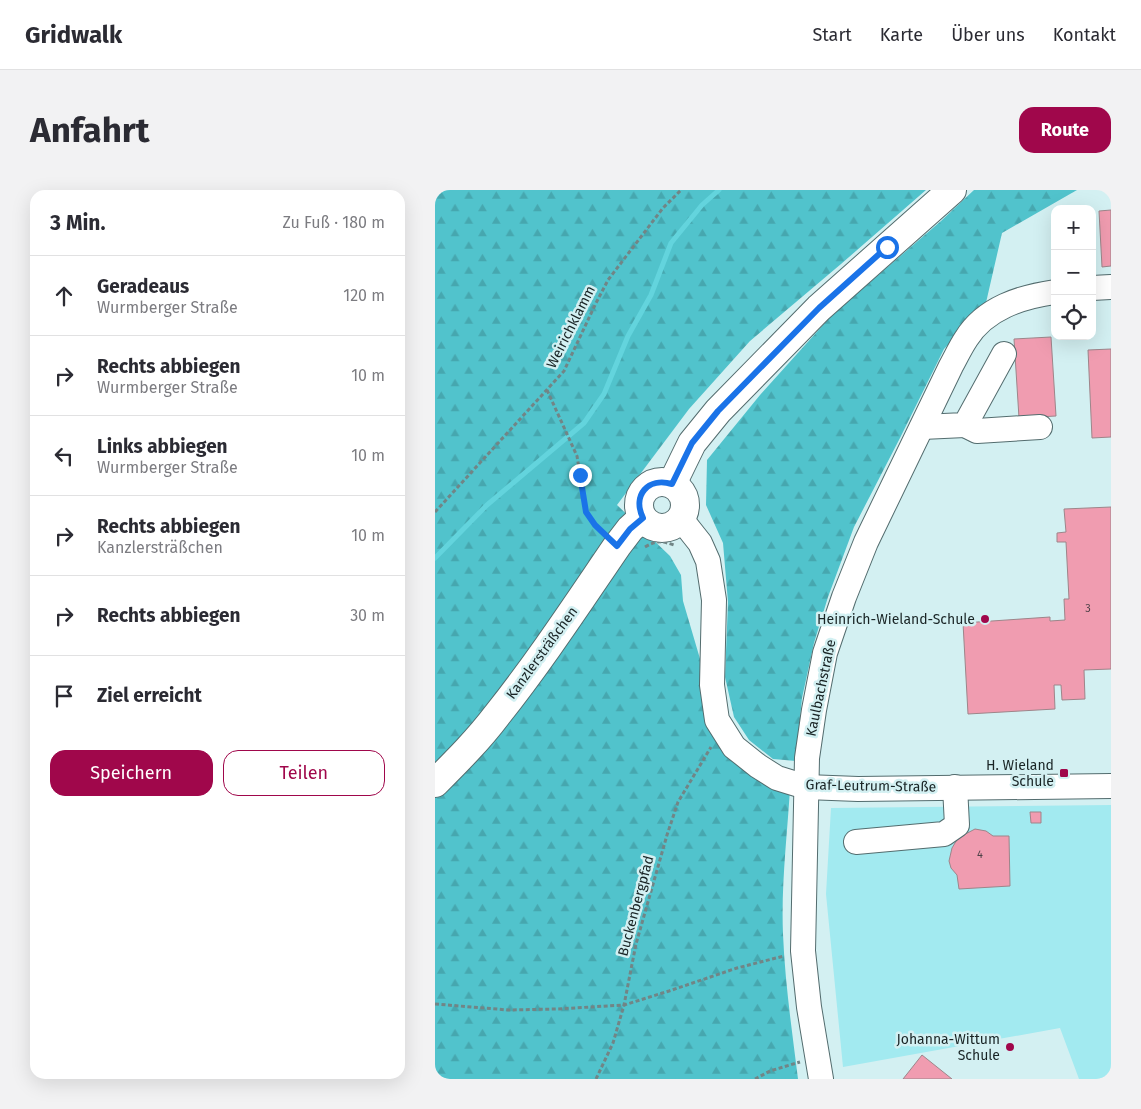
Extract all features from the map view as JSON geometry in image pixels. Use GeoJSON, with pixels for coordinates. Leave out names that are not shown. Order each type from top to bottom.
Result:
{"type":"FeatureCollection","features":[{"type":"Feature","properties":{"kind":"main road"},"geometry":{"type":"LineString","coordinates":[[672,484],[692,443],[718,411],[819,308],[952,190]]}},
{"type":"Feature","properties":{"kind":"main road"},"geometry":{"type":"LineString","coordinates":[[657,482],[672,484],[679,488],[683,495],[685,503],[684,512],[681,519],[669,528],[654,527],[647,523],[639,511],[640,496],[650,485],[657,482]]}},
{"type":"Feature","properties":{"kind":"main road","name":"Kanzlersträßchen"},"geometry":{"type":"LineString","coordinates":[[435,783],[459,760],[502,709],[548,647],[617,546],[630,529],[643,518]]}},
{"type":"Feature","properties":{"kind":"street"},"geometry":{"type":"LineString","coordinates":[[1096,288],[1111,287]]}},
{"type":"Feature","properties":{"kind":"street","name":"Kaulbachstraße"},"geometry":{"type":"LineString","coordinates":[[819,1068],[809,1007],[803,951],[806,786],[814,710],[825,653],[844,597],[866,542],[966,337],[983,319],[1003,306],[1027,297],[1051,293]]}},
{"type":"Feature","properties":{"kind":"street"},"geometry":{"type":"LineString","coordinates":[[965,425],[980,388],[1004,354]]}},
{"type":"Feature","properties":{"kind":"street"},"geometry":{"type":"LineString","coordinates":[[922,427],[965,425],[977,431],[1040,427]]}},
{"type":"Feature","properties":{"kind":"street","name":"Graf-Leutrum-Straße"},"geometry":{"type":"LineString","coordinates":[[681,519],[700,543],[708,562],[714,600],[712,685],[717,720],[734,747],[777,778],[806,786],[858,789],[1111,786]]}},
{"type":"Feature","properties":{"kind":"street"},"geometry":{"type":"LineString","coordinates":[[856,842],[944,834],[957,825],[955,787]]}},
{"type":"Feature","properties":{"kind":"path","name":"Weirichklamm"},"geometry":{"type":"LineString","coordinates":[[435,512],[563,372],[608,280],[663,208],[681,190]]}},
{"type":"Feature","properties":{"kind":"path"},"geometry":{"type":"LineString","coordinates":[[547,390],[577,456],[586,512],[595,525],[617,546]]}},
{"type":"Feature","properties":{"kind":"path","name":"Buckenbergpfad"},"geometry":{"type":"LineString","coordinates":[[596,1079],[613,1043],[636,944],[678,802],[712,744]]}},
{"type":"Feature","properties":{"kind":"path"},"geometry":{"type":"LineString","coordinates":[[435,1004],[509,1010],[567,1009],[623,1005],[737,968],[803,951]]}},
{"type":"Feature","properties":{"kind":"path"},"geometry":{"type":"LineString","coordinates":[[755,1079],[777,1068],[819,1068]]}},
{"type":"Feature","properties":{"kind":"green space"},"geometry":{"type":"Polygon","coordinates":[[[435,190],[926,190],[750,341],[689,409],[617,505],[670,556],[681,575],[683,601],[708,686],[710,718],[790,789],[784,880],[783,934],[787,989],[798,1079],[435,1079],[435,190]]]}},
{"type":"Feature","properties":{"kind":"green space"},"geometry":{"type":"Polygon","coordinates":[[[974,190],[1077,190],[1002,233],[985,307],[944,349],[854,527],[828,597],[814,643],[802,698],[796,761],[773,759],[749,740],[734,717],[725,677],[728,602],[723,543],[706,505],[707,460],[760,395],[833,314],[974,190]]]}},
{"type":"Feature","properties":{"kind":"shaded area"},"geometry":{"type":"Polygon","coordinates":[[[1111,805],[1111,1079],[1079,1079],[1060,1028],[843,1067],[826,894],[831,808],[1111,805]]]}},
{"type":"Feature","properties":{"kind":"building"},"geometry":{"type":"Polygon","coordinates":[[[1111,210],[1111,266],[1102,267],[1099,211],[1111,210]]]}},
{"type":"Feature","properties":{"kind":"building"},"geometry":{"type":"Polygon","coordinates":[[[1051,337],[1056,416],[1019,418],[1014,339],[1051,337]]]}},
{"type":"Feature","properties":{"kind":"building"},"geometry":{"type":"Polygon","coordinates":[[[1111,349],[1111,437],[1092,438],[1088,350],[1111,349]]]}},
{"type":"Feature","properties":{"kind":"building"},"geometry":{"type":"Polygon","coordinates":[[[1111,507],[1111,669],[1084,670],[1085,699],[1062,700],[1061,685],[1054,685],[1055,709],[968,714],[963,623],[1050,617],[1050,621],[1065,620],[1064,599],[1069,599],[1066,542],[1057,542],[1057,533],[1066,532],[1064,509],[1111,507]]]}},
{"type":"Feature","properties":{"kind":"building"},"geometry":{"type":"Polygon","coordinates":[[[1030,812],[1041,812],[1041,823],[1031,823],[1030,812]]]}},
{"type":"Feature","properties":{"kind":"building"},"geometry":{"type":"Polygon","coordinates":[[[975,829],[986,831],[993,836],[1009,836],[1010,886],[959,889],[957,875],[951,868],[949,861],[952,848],[958,838],[975,829]]]}},
{"type":"Feature","properties":{"kind":"building"},"geometry":{"type":"Polygon","coordinates":[[[922,1055],[952,1079],[903,1079],[922,1055]]]}},
{"type":"Feature","properties":{"kind":"waterway"},"geometry":{"type":"LineString","coordinates":[[435,558],[487,505],[584,423],[604,394],[628,336],[651,295],[671,243],[702,205],[719,190]]}},
{"type":"Feature","properties":{"kind":"place","name":"Heinrich-Wieland-Schule"},"geometry":{"type":"Point","coordinates":[985,619]}},
{"type":"Feature","properties":{"kind":"place","name":"H. Wieland Schule"},"geometry":{"type":"Point","coordinates":[1064,773]}},
{"type":"Feature","properties":{"kind":"place","name":"Johanna-Wittum Schule"},"geometry":{"type":"Point","coordinates":[1010,1047]}},
{"type":"Feature","properties":{"kind":"route"},"geometry":{"type":"LineString","coordinates":[[580,475],[586,512],[595,525],[617,546],[630,529],[643,518],[639,511],[639,503],[640,496],[644,490],[657,482],[672,484],[692,443],[718,411],[819,308],[887,247]]}}]}
